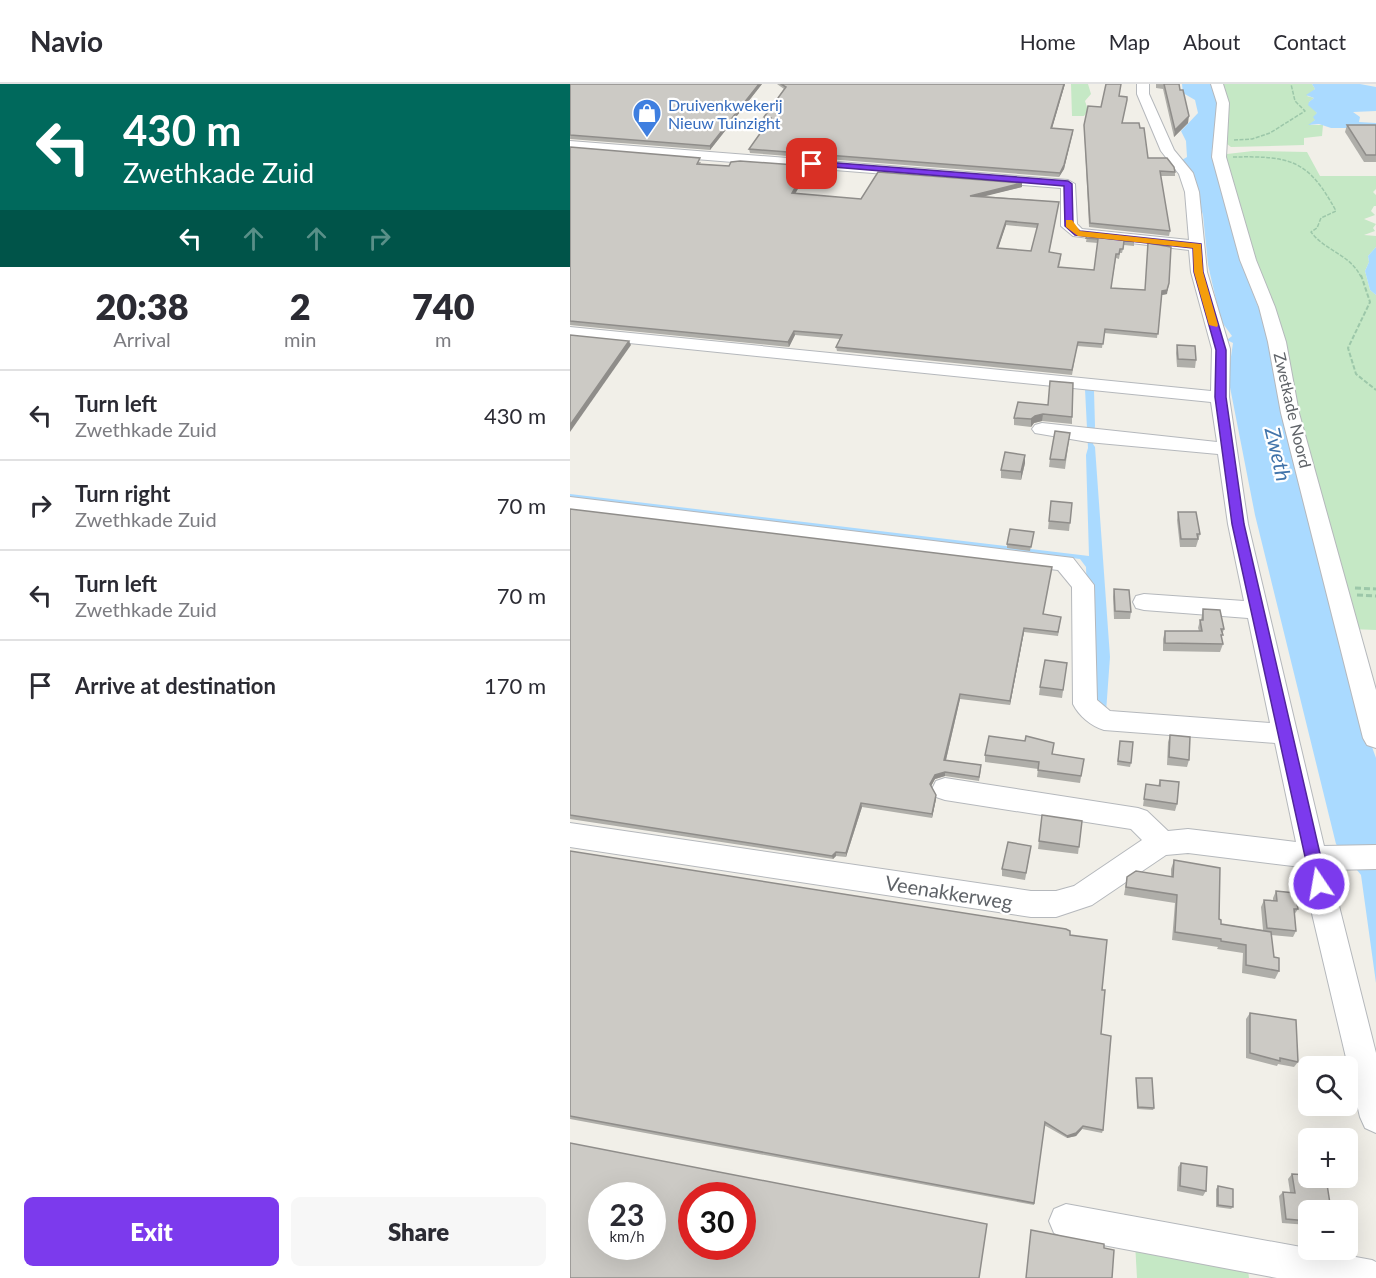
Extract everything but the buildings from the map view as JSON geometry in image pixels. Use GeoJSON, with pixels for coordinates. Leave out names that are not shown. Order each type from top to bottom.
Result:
{"type":"FeatureCollection","features":[{"type":"Feature","properties":{"kind":"street"},"geometry":{"type":"LineString","coordinates":[[1143,84],[1143,94],[1168,151],[1186,173],[1192,192],[1199,272],[1221,350],[1221,397],[1238,524],[1285,734],[1324,858],[1376,1117]]}},
{"type":"Feature","properties":{"kind":"street","name":"Zwetkade Noord"},"geometry":{"type":"LineString","coordinates":[[1217,84],[1223,103],[1220,148],[1229,186],[1248,260],[1267,307],[1290,413],[1367,664],[1376,738]]}},
{"type":"Feature","properties":{"kind":"street"},"geometry":{"type":"LineString","coordinates":[[570,145],[746,162],[1068,184],[1069,226],[1078,233],[1197,246]]}},
{"type":"Feature","properties":{"kind":"street"},"geometry":{"type":"LineString","coordinates":[[570,332],[1221,397]]}},
{"type":"Feature","properties":{"kind":"street"},"geometry":{"type":"LineString","coordinates":[[1042,429],[1091,437],[1150,440],[1228,449]]}},
{"type":"Feature","properties":{"kind":"street"},"geometry":{"type":"LineString","coordinates":[[570,504],[1065,563],[1083,585],[1085,704],[1104,720],[1285,734]]}},
{"type":"Feature","properties":{"kind":"street"},"geometry":{"type":"LineString","coordinates":[[1144,602],[1256,610]]}},
{"type":"Feature","properties":{"kind":"street"},"geometry":{"type":"LineString","coordinates":[[945,789],[1138,819],[1163,843],[1188,841],[1324,858],[1376,857]]}},
{"type":"Feature","properties":{"kind":"street","name":"Veenakkerweg"},"geometry":{"type":"LineString","coordinates":[[570,835],[1031,904],[1056,904],[1082,896],[1163,843]]}},
{"type":"Feature","properties":{"kind":"street"},"geometry":{"type":"LineString","coordinates":[[1066,1221],[1372,1278]]}},
{"type":"Feature","properties":{"kind":"path"},"geometry":{"type":"LineString","coordinates":[[1220,148],[1251,140],[1280,127],[1289,118],[1305,111],[1295,101],[1291,84]]}},
{"type":"Feature","properties":{"kind":"path"},"geometry":{"type":"LineString","coordinates":[[1220,148],[1285,160],[1300,166],[1313,181],[1322,185],[1336,212],[1321,218],[1317,228],[1311,232],[1317,241],[1348,259],[1363,278],[1370,302],[1348,348],[1356,374],[1376,390]]}},
{"type":"Feature","properties":{"kind":"green space"},"geometry":{"type":"Polygon","coordinates":[[[1071,84],[1088,84],[1091,94],[1085,101],[1088,110],[1084,116],[1072,116],[1071,84]]]}},
{"type":"Feature","properties":{"kind":"green space"},"geometry":{"type":"Polygon","coordinates":[[[1221,84],[1312,84],[1315,89],[1307,96],[1314,98],[1309,102],[1317,113],[1310,125],[1323,125],[1322,136],[1304,138],[1304,145],[1231,147],[1223,141],[1221,84]]]}},
{"type":"Feature","properties":{"kind":"green space"},"geometry":{"type":"Polygon","coordinates":[[[1253,151],[1307,152],[1320,176],[1376,176],[1376,189],[1373,192],[1376,195],[1376,206],[1371,211],[1375,215],[1364,219],[1376,224],[1373,228],[1375,231],[1364,235],[1376,236],[1376,247],[1368,256],[1369,262],[1365,271],[1370,290],[1376,295],[1376,630],[1351,629],[1224,159],[1227,154],[1253,151]]]}},
{"type":"Feature","properties":{"kind":"green space"},"geometry":{"type":"Polygon","coordinates":[[[1135,1243],[1247,1262],[1249,1278],[1137,1278],[1135,1243]]]}},
{"type":"Feature","properties":{"kind":"water","name":"Zweth"},"geometry":{"type":"Polygon","coordinates":[[[1182,84],[1212,84],[1214,90],[1218,120],[1212,156],[1240,260],[1266,327],[1360,714],[1376,758],[1376,983],[1361,875],[1336,844],[1255,515],[1228,377],[1233,343],[1227,340],[1232,336],[1221,321],[1208,265],[1203,215],[1192,179],[1182,160],[1187,157],[1186,141],[1181,131],[1198,113],[1195,100],[1183,93],[1182,84]]]}},
{"type":"Feature","properties":{"kind":"water"},"geometry":{"type":"Polygon","coordinates":[[[1312,84],[1360,84],[1376,87],[1376,111],[1353,112],[1360,117],[1359,122],[1376,123],[1376,128],[1331,128],[1319,124],[1308,125],[1315,120],[1313,117],[1317,113],[1308,105],[1314,98],[1306,95],[1315,89],[1312,84]]]}},
{"type":"Feature","properties":{"kind":"water"},"geometry":{"type":"Polygon","coordinates":[[[1376,247],[1376,295],[1370,290],[1365,271],[1369,262],[1368,256],[1376,247]]]}},
{"type":"Feature","properties":{"kind":"water"},"geometry":{"type":"Polygon","coordinates":[[[1085,389],[1094,391],[1093,444],[1110,657],[1106,712],[1098,707],[1090,684],[1086,567],[1080,559],[570,500],[570,494],[1089,556],[1085,389]]]}},
{"type":"Feature","properties":{"kind":"slow traffic"},"geometry":{"type":"LineString","coordinates":[[1069,222],[1069,226],[1078,233],[1197,246],[1199,272],[1213,325]]}},
{"type":"Feature","properties":{"kind":"place","name":"Druivenkwekerij Nieuw Tuinzight"},"geometry":{"type":"Point","coordinates":[647,138]}},
{"type":"Feature","properties":{"kind":"route"},"geometry":{"type":"LineString","coordinates":[[812,164],[1068,184],[1069,226],[1078,233],[1197,246],[1199,272],[1221,350],[1221,397],[1238,524],[1319,884]]}}]}
